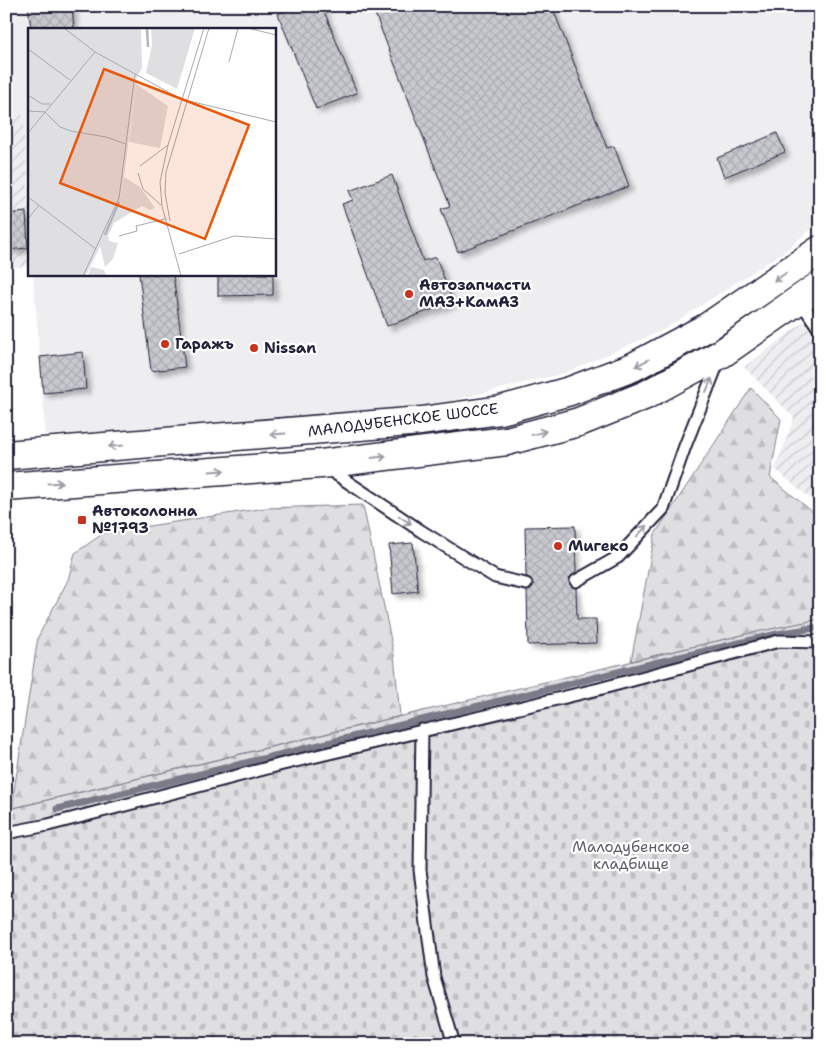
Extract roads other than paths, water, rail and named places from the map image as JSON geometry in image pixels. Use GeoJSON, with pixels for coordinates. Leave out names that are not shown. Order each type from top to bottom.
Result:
{"type":"FeatureCollection","features":[{"type":"Feature","properties":{"kind":"highway","name":"МАЛОДУБЕНСКОЕ ШОССЕ"},"geometry":{"type":"LineString","coordinates":[[6,455],[421,421],[500,410],[570,391],[633,367],[706,328],[820,250]]}},
{"type":"Feature","properties":{"kind":"highway"},"geometry":{"type":"LineString","coordinates":[[6,487],[321,464],[507,441],[579,422],[646,395],[722,354],[809,292]]}},
{"type":"Feature","properties":{"kind":"lane"},"geometry":{"type":"LineString","coordinates":[[809,292],[820,330]]}},
{"type":"Feature","properties":{"kind":"lane"},"geometry":{"type":"LineString","coordinates":[[576,581],[618,556],[663,509],[685,446],[722,354]]}},
{"type":"Feature","properties":{"kind":"lane"},"geometry":{"type":"LineString","coordinates":[[321,464],[420,531],[495,577],[526,584]]}},
{"type":"Feature","properties":{"kind":"lane"},"geometry":{"type":"LineString","coordinates":[[6,833],[48,825],[422,730],[599,689],[779,641],[820,642]]}},
{"type":"Feature","properties":{"kind":"lane"},"geometry":{"type":"LineString","coordinates":[[422,730],[420,870],[434,977],[454,1044]]}},
{"type":"Feature","properties":{"kind":"waterway"},"geometry":{"type":"LineString","coordinates":[[57,809],[659,662],[777,634],[820,627]]}},
{"type":"Feature","properties":{"kind":"place","name":"Автозапчасти МАЗ+КамАЗ"},"geometry":{"type":"Point","coordinates":[409,294]}},
{"type":"Feature","properties":{"kind":"place","name":"Гаражъ"},"geometry":{"type":"Point","coordinates":[165,344]}},
{"type":"Feature","properties":{"kind":"place","name":"Nissan"},"geometry":{"type":"Point","coordinates":[254,348]}},
{"type":"Feature","properties":{"kind":"place","name":"Автоколонна №1793"},"geometry":{"type":"Point","coordinates":[82,520]}},
{"type":"Feature","properties":{"kind":"place","name":"Мигеко"},"geometry":{"type":"Point","coordinates":[558,546]}},
{"type":"Feature","properties":{"kind":"park label","name":"Малодубенское кладбище"},"geometry":{"type":"Point","coordinates":[631,856]}}]}
